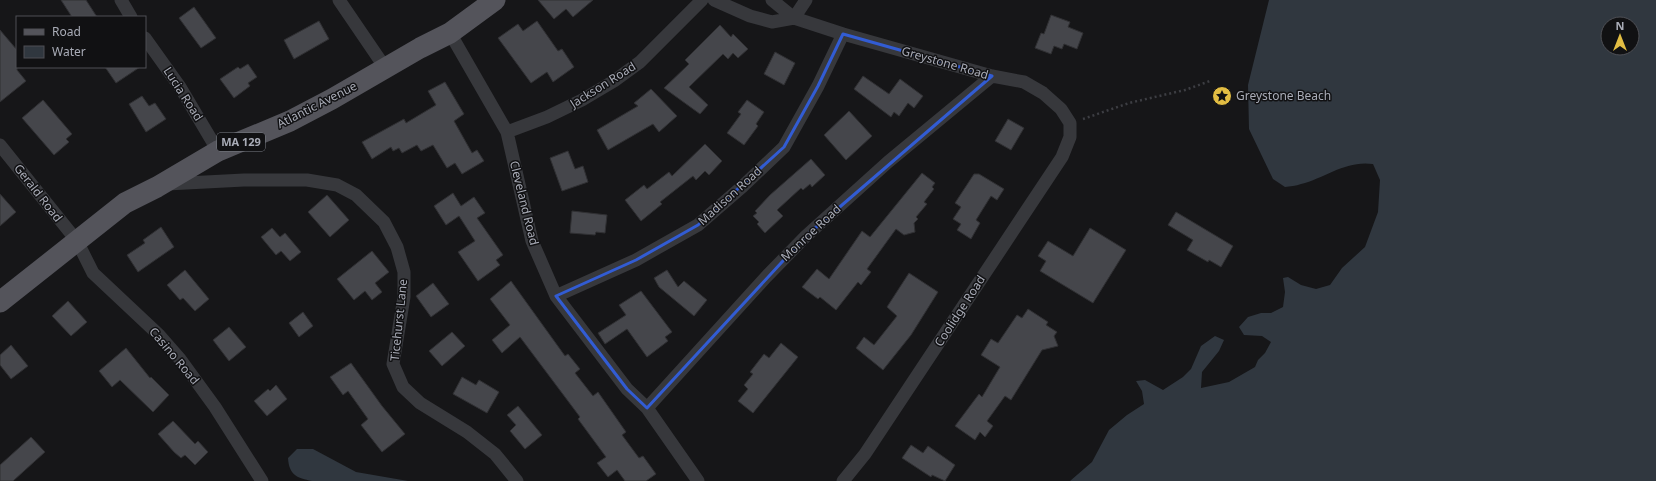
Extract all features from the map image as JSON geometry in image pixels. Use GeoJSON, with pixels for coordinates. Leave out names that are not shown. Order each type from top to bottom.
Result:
{"type":"FeatureCollection","features":[{"type":"Feature","properties":{"kind":"main road","name":"Atlantic Avenue"},"geometry":{"type":"LineString","coordinates":[[0,302],[126,203],[218,151],[290,120],[386,69],[420,48],[450,33],[495,0]]}},
{"type":"Feature","properties":{"kind":"street"},"geometry":{"type":"LineString","coordinates":[[121,0],[130,16]]}},
{"type":"Feature","properties":{"kind":"street"},"geometry":{"type":"LineString","coordinates":[[339,0],[386,69]]}},
{"type":"Feature","properties":{"kind":"street","name":"Jackson Road"},"geometry":{"type":"LineString","coordinates":[[507,132],[547,117],[582,100],[614,81],[640,62],[702,0]]}},
{"type":"Feature","properties":{"kind":"street","name":"Greystone Road"},"geometry":{"type":"LineString","coordinates":[[714,0],[750,16],[772,22],[794,18]]}},
{"type":"Feature","properties":{"kind":"street","name":"Greystone Road"},"geometry":{"type":"LineString","coordinates":[[772,0],[794,18],[843,34],[992,76],[1024,82],[1043,93],[1061,109],[1070,123]]}},
{"type":"Feature","properties":{"kind":"street"},"geometry":{"type":"LineString","coordinates":[[794,18],[806,0]]}},
{"type":"Feature","properties":{"kind":"street","name":"Cleveland Road"},"geometry":{"type":"LineString","coordinates":[[450,33],[507,132],[532,241],[556,296],[627,389],[647,408],[698,481]]}},
{"type":"Feature","properties":{"kind":"street","name":"Madison Road"},"geometry":{"type":"LineString","coordinates":[[556,296],[636,260],[698,225],[743,186],[784,147],[818,86],[843,34]]}},
{"type":"Feature","properties":{"kind":"street","name":"Lucia Road"},"geometry":{"type":"LineString","coordinates":[[146,39],[180,87],[218,151]]}},
{"type":"Feature","properties":{"kind":"street","name":"Monroe Road"},"geometry":{"type":"LineString","coordinates":[[647,408],[766,277],[806,236],[888,162],[992,76]]}},
{"type":"Feature","properties":{"kind":"street","name":"Coolidge Road"},"geometry":{"type":"LineString","coordinates":[[844,481],[865,454],[1062,157],[1070,137],[1070,123]]}},
{"type":"Feature","properties":{"kind":"street","name":"Gerald Road"},"geometry":{"type":"LineString","coordinates":[[0,144],[77,241]]}},
{"type":"Feature","properties":{"kind":"street","name":"Ticehurst Lane"},"geometry":{"type":"LineString","coordinates":[[162,184],[244,180],[307,180],[337,185],[356,195],[384,222],[397,247],[404,272],[404,297],[394,364],[403,387],[420,403],[467,432],[495,454],[517,481]]}},
{"type":"Feature","properties":{"kind":"street","name":"Casino Road"},"geometry":{"type":"LineString","coordinates":[[77,241],[93,273],[159,335],[180,360],[215,406],[262,481]]}},
{"type":"Feature","properties":{"kind":"path"},"geometry":{"type":"LineString","coordinates":[[1070,123],[1129,102],[1185,90],[1210,81]]}},
{"type":"Feature","properties":{"kind":"highlighted area"},"geometry":{"type":"Polygon","coordinates":[[[843,34],[992,76],[806,236],[647,408],[627,389],[556,296],[636,260],[698,225],[784,147],[818,86],[843,34]]]}},
{"type":"Feature","properties":{"kind":"water"},"geometry":{"type":"Polygon","coordinates":[[[1269,0],[1656,0],[1656,481],[1070,481],[1092,462],[1109,430],[1127,415],[1144,404],[1142,391],[1136,381],[1145,380],[1163,390],[1183,377],[1191,369],[1201,346],[1215,336],[1224,340],[1219,351],[1202,372],[1201,388],[1229,382],[1255,367],[1258,360],[1265,353],[1271,342],[1262,336],[1244,335],[1239,327],[1248,317],[1261,313],[1271,313],[1283,307],[1285,292],[1283,278],[1288,277],[1301,285],[1316,289],[1330,285],[1342,268],[1365,247],[1378,212],[1380,180],[1373,164],[1363,163],[1345,167],[1310,181],[1285,187],[1273,179],[1249,129],[1248,85],[1269,0]]]}},
{"type":"Feature","properties":{"kind":"water"},"geometry":{"type":"Polygon","coordinates":[[[297,449],[313,449],[356,472],[408,481],[312,481],[302,479],[292,472],[288,458],[297,449]]]}},
{"type":"Feature","properties":{"kind":"building"},"geometry":{"type":"Polygon","coordinates":[[[61,0],[86,0],[96,16],[71,16],[61,0]]]}},
{"type":"Feature","properties":{"kind":"building"},"geometry":{"type":"Polygon","coordinates":[[[538,0],[593,0],[573,17],[566,9],[554,19],[538,0]]]}},
{"type":"Feature","properties":{"kind":"building"},"geometry":{"type":"Polygon","coordinates":[[[194,7],[216,38],[201,48],[179,18],[194,7]]]}},
{"type":"Feature","properties":{"kind":"building"},"geometry":{"type":"Polygon","coordinates":[[[1051,15],[1070,22],[1068,27],[1083,33],[1077,49],[1064,44],[1062,49],[1054,46],[1051,54],[1035,48],[1041,33],[1044,34],[1051,15]]]}},
{"type":"Feature","properties":{"kind":"building"},"geometry":{"type":"Polygon","coordinates":[[[319,21],[329,39],[294,59],[284,40],[319,21]]]}},
{"type":"Feature","properties":{"kind":"building"},"geometry":{"type":"Polygon","coordinates":[[[537,21],[558,51],[562,49],[574,67],[553,82],[547,72],[531,83],[498,38],[518,24],[523,31],[537,21]]]}},
{"type":"Feature","properties":{"kind":"building"},"geometry":{"type":"Polygon","coordinates":[[[720,25],[731,37],[733,34],[748,49],[738,58],[733,53],[728,59],[723,54],[689,87],[708,105],[700,114],[664,88],[689,64],[685,60],[720,25]]]}},
{"type":"Feature","properties":{"kind":"building"},"geometry":{"type":"Polygon","coordinates":[[[0,30],[16,49],[16,68],[26,81],[0,102],[0,30]]]}},
{"type":"Feature","properties":{"kind":"building"},"geometry":{"type":"Polygon","coordinates":[[[775,52],[795,63],[784,85],[764,74],[775,52]]]}},
{"type":"Feature","properties":{"kind":"building"},"geometry":{"type":"Polygon","coordinates":[[[248,64],[257,77],[248,83],[250,86],[234,98],[220,79],[238,67],[240,69],[248,64]]]}},
{"type":"Feature","properties":{"kind":"building"},"geometry":{"type":"Polygon","coordinates":[[[106,68],[138,68],[116,83],[106,68]]]}},
{"type":"Feature","properties":{"kind":"building"},"geometry":{"type":"Polygon","coordinates":[[[863,76],[889,94],[900,79],[923,96],[914,108],[908,103],[899,116],[894,112],[891,117],[854,89],[863,76]]]}},
{"type":"Feature","properties":{"kind":"building"},"geometry":{"type":"Polygon","coordinates":[[[445,82],[464,114],[454,121],[472,153],[477,150],[484,161],[462,174],[455,163],[447,168],[433,145],[421,151],[417,145],[402,153],[399,148],[393,151],[391,147],[372,159],[362,142],[404,119],[406,123],[436,105],[428,91],[445,82]]]}},
{"type":"Feature","properties":{"kind":"building"},"geometry":{"type":"Polygon","coordinates":[[[651,89],[677,116],[659,132],[653,124],[608,150],[597,130],[638,106],[634,103],[651,89]]]}},
{"type":"Feature","properties":{"kind":"building"},"geometry":{"type":"Polygon","coordinates":[[[142,96],[149,106],[155,103],[166,119],[146,132],[129,104],[142,96]]]}},
{"type":"Feature","properties":{"kind":"building"},"geometry":{"type":"Polygon","coordinates":[[[43,100],[72,134],[66,139],[69,142],[54,155],[22,118],[43,100]]]}},
{"type":"Feature","properties":{"kind":"building"},"geometry":{"type":"Polygon","coordinates":[[[747,100],[764,112],[756,124],[758,126],[744,145],[727,133],[741,114],[738,112],[747,100]]]}},
{"type":"Feature","properties":{"kind":"building"},"geometry":{"type":"Polygon","coordinates":[[[849,111],[872,136],[846,160],[824,135],[849,111]]]}},
{"type":"Feature","properties":{"kind":"building"},"geometry":{"type":"Polygon","coordinates":[[[1008,119],[1024,128],[1011,150],[995,141],[1008,119]]]}},
{"type":"Feature","properties":{"kind":"building"},"geometry":{"type":"Polygon","coordinates":[[[705,144],[722,161],[709,175],[705,171],[696,180],[693,176],[660,202],[662,204],[641,221],[625,200],[644,185],[647,189],[669,172],[672,176],[705,144]]]}},
{"type":"Feature","properties":{"kind":"building"},"geometry":{"type":"Polygon","coordinates":[[[568,151],[575,169],[583,166],[588,182],[562,191],[550,158],[568,151]]]}},
{"type":"Feature","properties":{"kind":"building"},"geometry":{"type":"Polygon","coordinates":[[[811,159],[825,175],[812,187],[810,184],[803,190],[801,188],[777,210],[783,216],[765,233],[757,224],[759,222],[753,216],[757,213],[755,211],[770,195],[811,159]]]}},
{"type":"Feature","properties":{"kind":"building"},"geometry":{"type":"Polygon","coordinates":[[[922,173],[935,183],[932,187],[934,189],[924,202],[927,204],[916,217],[918,219],[914,223],[915,232],[904,235],[896,229],[867,269],[871,272],[861,285],[858,282],[836,310],[820,297],[818,299],[802,287],[817,269],[829,279],[862,231],[870,237],[922,173]]]}},
{"type":"Feature","properties":{"kind":"building"},"geometry":{"type":"Polygon","coordinates":[[[974,174],[979,174],[1004,189],[997,200],[991,196],[976,220],[980,223],[971,239],[957,230],[961,224],[953,219],[961,207],[955,203],[974,174]]]}},
{"type":"Feature","properties":{"kind":"building"},"geometry":{"type":"Polygon","coordinates":[[[453,193],[461,206],[474,197],[485,213],[477,218],[503,255],[496,260],[500,265],[478,281],[458,252],[475,241],[459,216],[446,225],[434,206],[453,193]]]}},
{"type":"Feature","properties":{"kind":"building"},"geometry":{"type":"Polygon","coordinates":[[[0,194],[16,212],[0,226],[0,194]]]}},
{"type":"Feature","properties":{"kind":"building"},"geometry":{"type":"Polygon","coordinates":[[[327,195],[349,220],[330,237],[308,212],[327,195]]]}},
{"type":"Feature","properties":{"kind":"building"},"geometry":{"type":"Polygon","coordinates":[[[572,211],[607,215],[605,233],[596,232],[595,235],[570,233],[572,211]]]}},
{"type":"Feature","properties":{"kind":"building"},"geometry":{"type":"Polygon","coordinates":[[[1176,212],[1233,246],[1221,267],[1209,260],[1208,262],[1187,250],[1193,240],[1168,225],[1176,212]]]}},
{"type":"Feature","properties":{"kind":"building"},"geometry":{"type":"Polygon","coordinates":[[[161,227],[174,247],[138,272],[127,255],[145,243],[143,240],[161,227]]]}},
{"type":"Feature","properties":{"kind":"building"},"geometry":{"type":"Polygon","coordinates":[[[272,228],[280,237],[285,233],[301,252],[290,261],[281,251],[276,255],[261,237],[272,228]]]}},
{"type":"Feature","properties":{"kind":"building"},"geometry":{"type":"Polygon","coordinates":[[[1090,228],[1126,250],[1093,303],[1040,271],[1046,261],[1038,256],[1048,241],[1073,256],[1090,228]]]}},
{"type":"Feature","properties":{"kind":"building"},"geometry":{"type":"Polygon","coordinates":[[[372,251],[389,272],[375,283],[382,292],[372,300],[365,291],[354,300],[337,279],[372,251]]]}},
{"type":"Feature","properties":{"kind":"building"},"geometry":{"type":"Polygon","coordinates":[[[185,270],[209,299],[195,311],[183,298],[180,300],[167,285],[185,270]]]}},
{"type":"Feature","properties":{"kind":"building"},"geometry":{"type":"Polygon","coordinates":[[[667,270],[678,287],[684,281],[707,300],[694,316],[659,287],[654,278],[667,270]]]}},
{"type":"Feature","properties":{"kind":"building"},"geometry":{"type":"Polygon","coordinates":[[[909,273],[938,292],[911,335],[883,370],[856,348],[864,337],[874,345],[897,316],[887,307],[909,273]]]}},
{"type":"Feature","properties":{"kind":"building"},"geometry":{"type":"Polygon","coordinates":[[[511,281],[565,356],[568,354],[580,369],[575,373],[593,396],[598,392],[626,432],[622,435],[639,458],[643,456],[656,474],[646,481],[625,481],[617,470],[608,477],[597,463],[606,457],[578,419],[580,417],[520,337],[502,353],[492,340],[510,325],[490,299],[511,281]]]}},
{"type":"Feature","properties":{"kind":"building"},"geometry":{"type":"Polygon","coordinates":[[[433,283],[449,304],[431,317],[416,296],[433,283]]]}},
{"type":"Feature","properties":{"kind":"building"},"geometry":{"type":"Polygon","coordinates":[[[641,291],[672,332],[665,337],[668,341],[647,357],[627,329],[605,344],[598,333],[626,315],[619,305],[641,291]]]}},
{"type":"Feature","properties":{"kind":"building"},"geometry":{"type":"Polygon","coordinates":[[[68,301],[87,322],[71,336],[52,316],[68,301]]]}},
{"type":"Feature","properties":{"kind":"building"},"geometry":{"type":"Polygon","coordinates":[[[1028,309],[1048,322],[1046,325],[1057,332],[1054,336],[1058,346],[1042,350],[1011,400],[1005,396],[987,421],[993,426],[985,437],[980,432],[975,440],[955,426],[979,394],[982,397],[1000,367],[981,355],[991,339],[998,343],[1017,315],[1022,318],[1028,309]]]}},
{"type":"Feature","properties":{"kind":"building"},"geometry":{"type":"Polygon","coordinates":[[[303,312],[313,326],[299,337],[289,323],[303,312]]]}},
{"type":"Feature","properties":{"kind":"building"},"geometry":{"type":"Polygon","coordinates":[[[229,327],[246,347],[229,361],[213,340],[229,327]]]}},
{"type":"Feature","properties":{"kind":"building"},"geometry":{"type":"Polygon","coordinates":[[[452,332],[465,346],[442,366],[429,351],[452,332]]]}},
{"type":"Feature","properties":{"kind":"building"},"geometry":{"type":"Polygon","coordinates":[[[781,343],[798,357],[753,413],[738,401],[748,389],[744,385],[753,374],[750,372],[764,354],[769,358],[781,343]]]}},
{"type":"Feature","properties":{"kind":"building"},"geometry":{"type":"Polygon","coordinates":[[[11,345],[28,366],[11,379],[0,365],[0,355],[11,345]]]}},
{"type":"Feature","properties":{"kind":"building"},"geometry":{"type":"Polygon","coordinates":[[[126,348],[150,378],[151,377],[169,395],[153,412],[120,380],[112,387],[99,371],[126,348]]]}},
{"type":"Feature","properties":{"kind":"building"},"geometry":{"type":"Polygon","coordinates":[[[351,363],[382,406],[405,434],[382,452],[361,425],[368,419],[348,391],[343,395],[330,377],[351,363]]]}},
{"type":"Feature","properties":{"kind":"building"},"geometry":{"type":"Polygon","coordinates":[[[462,377],[476,385],[479,380],[499,392],[487,413],[453,394],[462,377]]]}},
{"type":"Feature","properties":{"kind":"building"},"geometry":{"type":"Polygon","coordinates":[[[276,385],[287,399],[267,416],[254,401],[268,389],[270,391],[276,385]]]}},
{"type":"Feature","properties":{"kind":"building"},"geometry":{"type":"Polygon","coordinates":[[[518,406],[542,435],[525,449],[510,431],[516,425],[507,415],[518,406]]]}},
{"type":"Feature","properties":{"kind":"building"},"geometry":{"type":"Polygon","coordinates":[[[173,421],[195,444],[198,441],[208,452],[195,465],[185,455],[181,458],[158,434],[173,421]]]}},
{"type":"Feature","properties":{"kind":"building"},"geometry":{"type":"Polygon","coordinates":[[[31,437],[45,452],[13,481],[0,481],[0,465],[31,437]]]}},
{"type":"Feature","properties":{"kind":"building"},"geometry":{"type":"Polygon","coordinates":[[[911,445],[923,453],[928,446],[955,465],[945,481],[932,475],[931,477],[902,458],[911,445]]]}},
{"type":"Feature","properties":{"kind":"place","name":"Greystone Beach"},"geometry":{"type":"Point","coordinates":[1222,96]}}]}
